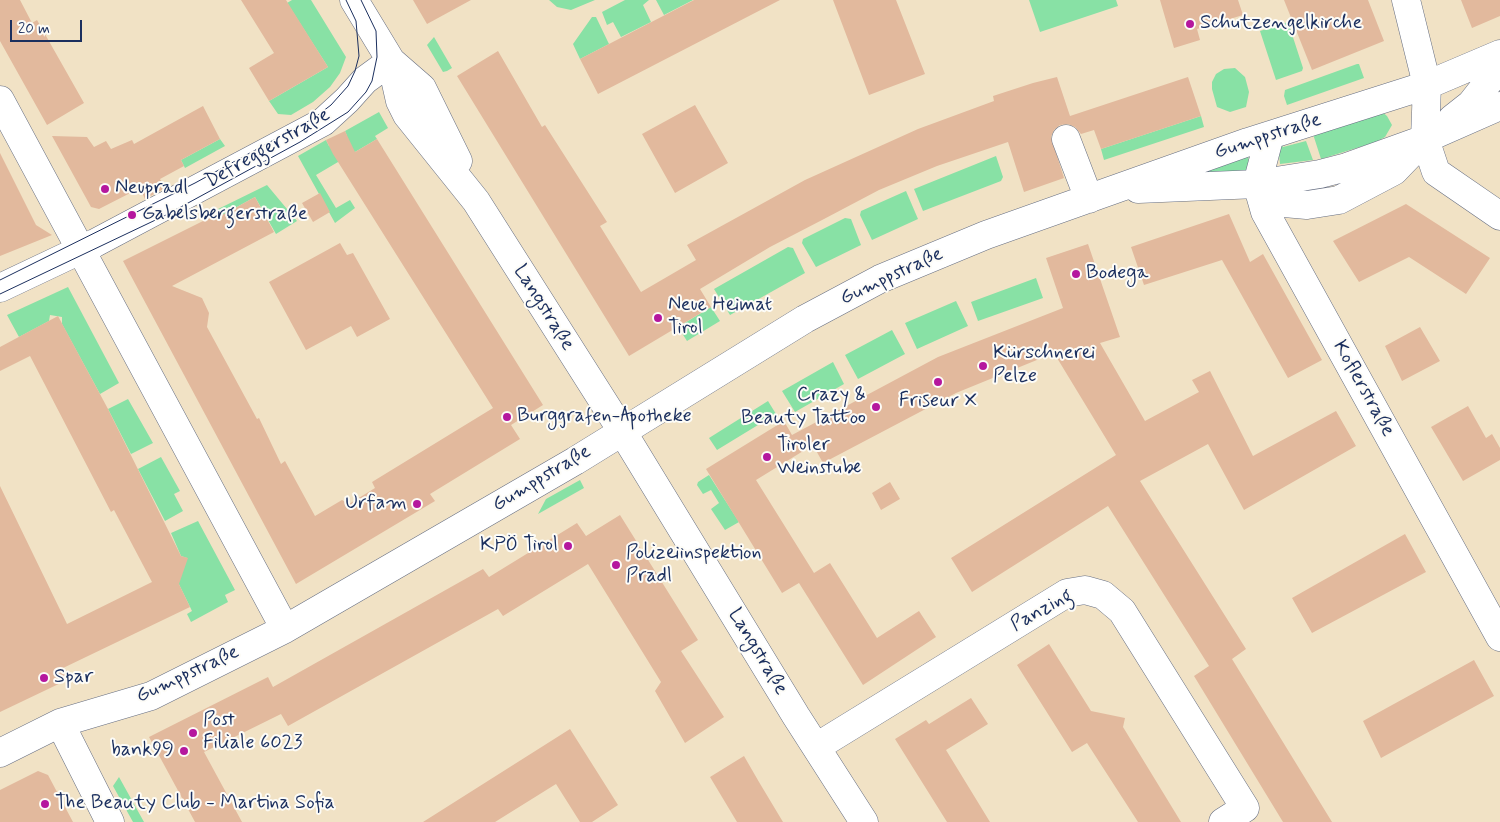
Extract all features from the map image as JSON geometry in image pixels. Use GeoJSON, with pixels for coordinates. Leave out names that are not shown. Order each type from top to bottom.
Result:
{"type":"FeatureCollection","features":[{"type":"Feature","properties":{"kind":"street","name":"Langstraße"},"geometry":{"type":"LineString","coordinates":[[354,0],[391,61],[422,88],[430,101],[476,200],[622,431],[796,716],[818,746],[864,822]]}},
{"type":"Feature","properties":{"kind":"street"},"geometry":{"type":"LineString","coordinates":[[1406,0],[1427,85],[1425,139],[1436,172],[1500,216]]}},
{"type":"Feature","properties":{"kind":"street","name":"Gumppstraße"},"geometry":{"type":"LineString","coordinates":[[0,753],[60,723],[151,696],[284,629],[551,475],[804,319],[880,279],[986,235],[1270,135],[1427,85],[1500,54]]}},
{"type":"Feature","properties":{"kind":"street","name":"Defreggerstraße"},"geometry":{"type":"LineString","coordinates":[[0,288],[79,250],[323,122],[365,80],[391,61]]}},
{"type":"Feature","properties":{"kind":"street","name":"Gumppstraße"},"geometry":{"type":"LineString","coordinates":[[1425,139],[1470,104],[1500,67]]}},
{"type":"Feature","properties":{"kind":"street"},"geometry":{"type":"LineString","coordinates":[[0,100],[284,629]]}},
{"type":"Feature","properties":{"kind":"street","name":"Gumppstraße"},"geometry":{"type":"LineString","coordinates":[[1100,195],[1257,184],[1347,167],[1425,139],[1500,106]]}},
{"type":"Feature","properties":{"kind":"street"},"geometry":{"type":"LineString","coordinates":[[1257,184],[1270,135]]}},
{"type":"Feature","properties":{"kind":"street"},"geometry":{"type":"LineString","coordinates":[[1066,139],[1100,195]]}},
{"type":"Feature","properties":{"kind":"street","name":"Koflerstraße"},"geometry":{"type":"LineString","coordinates":[[1257,184],[1265,212],[1496,622]]}},
{"type":"Feature","properties":{"kind":"street","name":"Panzing"},"geometry":{"type":"LineString","coordinates":[[818,746],[1067,593],[1085,590],[1103,596],[1122,611],[1245,808],[1223,822]]}},
{"type":"Feature","properties":{"kind":"street"},"geometry":{"type":"LineString","coordinates":[[60,723],[110,822]]}},
{"type":"Feature","properties":{"kind":"green space"},"geometry":{"type":"Polygon","coordinates":[[[292,0],[311,0],[346,57],[340,73],[330,87],[313,102],[291,115],[278,114],[269,101],[328,67],[287,3],[292,0]]]}},
{"type":"Feature","properties":{"kind":"green space"},"geometry":{"type":"Polygon","coordinates":[[[549,0],[595,0],[571,10],[557,7],[549,0]]]}},
{"type":"Feature","properties":{"kind":"green space"},"geometry":{"type":"Polygon","coordinates":[[[625,0],[649,0],[643,5],[651,22],[621,37],[613,22],[607,25],[602,12],[625,0]]]}},
{"type":"Feature","properties":{"kind":"green space"},"geometry":{"type":"Polygon","coordinates":[[[656,0],[693,0],[664,15],[656,0]]]}},
{"type":"Feature","properties":{"kind":"green space"},"geometry":{"type":"Polygon","coordinates":[[[1029,0],[1116,0],[1118,6],[1040,32],[1029,0]]]}},
{"type":"Feature","properties":{"kind":"green space"},"geometry":{"type":"Polygon","coordinates":[[[592,17],[596,17],[609,44],[580,59],[573,44],[592,17]]]}},
{"type":"Feature","properties":{"kind":"green space"},"geometry":{"type":"Polygon","coordinates":[[[1288,22],[1303,68],[1302,71],[1276,80],[1260,31],[1288,22]]]}},
{"type":"Feature","properties":{"kind":"green space"},"geometry":{"type":"Polygon","coordinates":[[[434,37],[452,68],[447,71],[443,72],[427,45],[434,37]]]}},
{"type":"Feature","properties":{"kind":"green space"},"geometry":{"type":"Polygon","coordinates":[[[1359,64],[1364,78],[1287,105],[1284,96],[1285,90],[1359,64]]]}},
{"type":"Feature","properties":{"kind":"green space"},"geometry":{"type":"Polygon","coordinates":[[[1235,68],[1245,77],[1249,92],[1246,107],[1230,112],[1217,107],[1212,82],[1216,74],[1224,69],[1235,68]]]}},
{"type":"Feature","properties":{"kind":"green space"},"geometry":{"type":"Polygon","coordinates":[[[1381,111],[1387,116],[1392,125],[1385,137],[1376,142],[1321,159],[1312,131],[1381,111]]]}},
{"type":"Feature","properties":{"kind":"green space"},"geometry":{"type":"Polygon","coordinates":[[[379,112],[388,128],[375,136],[377,139],[316,175],[336,208],[350,200],[355,208],[335,223],[298,156],[326,140],[329,146],[347,136],[345,131],[379,112]]]}},
{"type":"Feature","properties":{"kind":"green space"},"geometry":{"type":"Polygon","coordinates":[[[1201,116],[1204,127],[1104,160],[1101,149],[1201,116]]]}},
{"type":"Feature","properties":{"kind":"green space"},"geometry":{"type":"Polygon","coordinates":[[[220,139],[225,146],[185,168],[181,160],[220,139]]]}},
{"type":"Feature","properties":{"kind":"green space"},"geometry":{"type":"Polygon","coordinates":[[[1281,141],[1283,147],[1306,141],[1313,160],[1280,164],[1281,141]]]}},
{"type":"Feature","properties":{"kind":"green space"},"geometry":{"type":"Polygon","coordinates":[[[1248,154],[1249,165],[1246,170],[1195,178],[1216,161],[1248,154]]]}},
{"type":"Feature","properties":{"kind":"green space"},"geometry":{"type":"Polygon","coordinates":[[[996,156],[1003,177],[1001,181],[923,211],[914,189],[996,156]]]}},
{"type":"Feature","properties":{"kind":"green space"},"geometry":{"type":"Polygon","coordinates":[[[267,185],[297,221],[276,234],[255,197],[215,219],[212,212],[267,185]]]}},
{"type":"Feature","properties":{"kind":"green space"},"geometry":{"type":"Polygon","coordinates":[[[906,191],[918,219],[872,240],[860,215],[861,211],[906,191]]]}},
{"type":"Feature","properties":{"kind":"green space"},"geometry":{"type":"Polygon","coordinates":[[[845,218],[851,219],[861,245],[816,267],[802,243],[803,239],[845,218]]]}},
{"type":"Feature","properties":{"kind":"green space"},"geometry":{"type":"Polygon","coordinates":[[[788,247],[793,248],[805,273],[730,315],[714,289],[788,247]]]}},
{"type":"Feature","properties":{"kind":"green space"},"geometry":{"type":"Polygon","coordinates":[[[1036,278],[1043,298],[978,321],[971,302],[1036,278]]]}},
{"type":"Feature","properties":{"kind":"green space"},"geometry":{"type":"Polygon","coordinates":[[[68,287],[119,383],[100,394],[62,324],[62,317],[50,315],[49,321],[19,337],[7,315],[68,287]]]}},
{"type":"Feature","properties":{"kind":"green space"},"geometry":{"type":"Polygon","coordinates":[[[956,301],[968,326],[917,349],[905,323],[956,301]]]}},
{"type":"Feature","properties":{"kind":"green space"},"geometry":{"type":"Polygon","coordinates":[[[711,307],[720,321],[687,341],[678,327],[711,307]]]}},
{"type":"Feature","properties":{"kind":"green space"},"geometry":{"type":"Polygon","coordinates":[[[892,330],[905,354],[858,379],[845,355],[892,330]]]}},
{"type":"Feature","properties":{"kind":"green space"},"geometry":{"type":"Polygon","coordinates":[[[833,362],[844,384],[795,412],[782,391],[833,362]]]}},
{"type":"Feature","properties":{"kind":"green space"},"geometry":{"type":"Polygon","coordinates":[[[128,399],[153,443],[131,454],[108,409],[128,399]]]}},
{"type":"Feature","properties":{"kind":"green space"},"geometry":{"type":"Polygon","coordinates":[[[768,401],[776,414],[717,450],[709,438],[768,401]]]}},
{"type":"Feature","properties":{"kind":"green space"},"geometry":{"type":"Polygon","coordinates":[[[161,457],[180,491],[174,494],[183,511],[165,521],[138,469],[161,457]]]}},
{"type":"Feature","properties":{"kind":"green space"},"geometry":{"type":"Polygon","coordinates":[[[709,475],[739,522],[725,530],[711,509],[719,503],[711,490],[703,494],[697,485],[698,482],[709,475]]]}},
{"type":"Feature","properties":{"kind":"green space"},"geometry":{"type":"Polygon","coordinates":[[[580,480],[584,488],[538,514],[546,499],[580,480]]]}},
{"type":"Feature","properties":{"kind":"green space"},"geometry":{"type":"Polygon","coordinates":[[[198,521],[235,590],[225,595],[228,602],[191,622],[187,614],[192,611],[173,572],[187,558],[181,556],[171,533],[198,521]]]}},
{"type":"Feature","properties":{"kind":"green space"},"geometry":{"type":"Polygon","coordinates":[[[119,777],[144,822],[133,822],[113,786],[119,777]]]}},
{"type":"Feature","properties":{"kind":"building"},"geometry":{"type":"Polygon","coordinates":[[[0,0],[20,0],[32,23],[37,20],[84,103],[47,125],[0,41],[0,0]]]}},
{"type":"Feature","properties":{"kind":"building"},"geometry":{"type":"Polygon","coordinates":[[[241,0],[286,0],[328,67],[269,101],[249,68],[274,53],[241,0]]]}},
{"type":"Feature","properties":{"kind":"building"},"geometry":{"type":"Polygon","coordinates":[[[413,0],[471,0],[427,24],[413,0]]]}},
{"type":"Feature","properties":{"kind":"building"},"geometry":{"type":"Polygon","coordinates":[[[694,0],[780,0],[598,94],[580,59],[694,0]]]}},
{"type":"Feature","properties":{"kind":"building"},"geometry":{"type":"Polygon","coordinates":[[[833,0],[896,0],[925,74],[869,95],[833,0]]]}},
{"type":"Feature","properties":{"kind":"building","name":"Schutzengelkirche"},"geometry":{"type":"Polygon","coordinates":[[[1160,0],[1238,0],[1243,15],[1197,29],[1200,40],[1174,48],[1160,0]]]}},
{"type":"Feature","properties":{"kind":"building"},"geometry":{"type":"Polygon","coordinates":[[[1284,0],[1368,0],[1384,41],[1312,70],[1284,0]]]}},
{"type":"Feature","properties":{"kind":"building"},"geometry":{"type":"Polygon","coordinates":[[[1461,0],[1500,0],[1500,16],[1472,28],[1461,0]]]}},
{"type":"Feature","properties":{"kind":"building"},"geometry":{"type":"Polygon","coordinates":[[[498,51],[542,127],[545,125],[607,222],[600,226],[641,292],[696,260],[687,245],[805,180],[918,129],[994,101],[993,96],[1033,83],[1057,77],[1070,116],[1188,77],[1201,116],[1101,149],[1094,130],[1081,134],[1075,127],[1068,124],[1060,125],[1054,130],[1051,137],[1064,178],[1024,192],[1008,142],[937,166],[879,190],[770,247],[700,289],[711,307],[629,356],[457,76],[498,51]]]}},
{"type":"Feature","properties":{"kind":"building"},"geometry":{"type":"Polygon","coordinates":[[[695,105],[728,163],[675,193],[642,134],[695,105]]]}},
{"type":"Feature","properties":{"kind":"building"},"geometry":{"type":"Polygon","coordinates":[[[203,106],[220,139],[181,160],[184,166],[160,179],[165,188],[145,199],[140,188],[99,209],[91,207],[52,136],[87,137],[94,147],[106,141],[111,149],[132,140],[134,144],[203,106]]]}},
{"type":"Feature","properties":{"kind":"building"},"geometry":{"type":"Polygon","coordinates":[[[345,131],[355,152],[377,139],[543,405],[511,425],[520,439],[430,494],[435,501],[296,584],[123,261],[213,216],[215,219],[255,197],[274,232],[172,286],[202,298],[209,313],[207,327],[257,419],[259,418],[281,464],[285,461],[315,516],[342,500],[349,504],[375,488],[372,482],[493,408],[333,154],[326,140],[345,131]]]}},
{"type":"Feature","properties":{"kind":"building"},"geometry":{"type":"Polygon","coordinates":[[[0,153],[36,225],[52,235],[0,256],[0,153]]]}},
{"type":"Feature","properties":{"kind":"building"},"geometry":{"type":"Polygon","coordinates":[[[320,193],[330,212],[313,222],[302,203],[320,193]]]}},
{"type":"Feature","properties":{"kind":"building"},"geometry":{"type":"Polygon","coordinates":[[[1406,204],[1490,258],[1466,294],[1409,257],[1359,282],[1333,241],[1406,204]]]}},
{"type":"Feature","properties":{"kind":"building"},"geometry":{"type":"Polygon","coordinates":[[[1229,214],[1250,262],[1263,254],[1322,360],[1288,378],[1222,260],[1144,285],[1131,247],[1229,214]]]}},
{"type":"Feature","properties":{"kind":"building"},"geometry":{"type":"Polygon","coordinates":[[[340,243],[347,255],[353,253],[390,319],[357,337],[351,326],[306,350],[269,282],[340,243]]]}},
{"type":"Feature","properties":{"kind":"building"},"geometry":{"type":"Polygon","coordinates":[[[1088,244],[1120,337],[1100,343],[1145,421],[1199,392],[1192,380],[1210,371],[1253,456],[1336,411],[1356,446],[1244,510],[1208,444],[1140,481],[1246,649],[1232,659],[1332,822],[1283,822],[1194,676],[1209,666],[1108,506],[972,592],[951,558],[1116,455],[1054,353],[956,393],[823,463],[813,445],[756,480],[814,573],[830,563],[877,638],[919,611],[936,637],[863,685],[799,583],[782,593],[706,469],[784,421],[792,435],[938,357],[1063,308],[1046,258],[1088,244]]]}},
{"type":"Feature","properties":{"kind":"building"},"geometry":{"type":"Polygon","coordinates":[[[58,316],[108,409],[181,556],[188,558],[179,584],[190,607],[61,669],[67,680],[0,712],[0,486],[67,624],[152,582],[114,510],[111,512],[30,356],[0,371],[0,347],[58,316]]]}},
{"type":"Feature","properties":{"kind":"building"},"geometry":{"type":"Polygon","coordinates":[[[1420,327],[1440,361],[1402,381],[1385,346],[1420,327]]]}},
{"type":"Feature","properties":{"kind":"building"},"geometry":{"type":"Polygon","coordinates":[[[1468,406],[1486,438],[1492,434],[1500,448],[1500,460],[1463,481],[1431,427],[1468,406]]]}},
{"type":"Feature","properties":{"kind":"building"},"geometry":{"type":"Polygon","coordinates":[[[890,482],[900,499],[881,510],[872,493],[890,482]]]}},
{"type":"Feature","properties":{"kind":"building"},"geometry":{"type":"Polygon","coordinates":[[[620,515],[698,640],[681,651],[724,717],[685,743],[655,691],[661,682],[588,564],[503,616],[498,609],[288,726],[281,714],[204,752],[242,822],[195,822],[149,737],[268,677],[273,687],[483,569],[489,577],[577,523],[586,536],[620,515]]]}},
{"type":"Feature","properties":{"kind":"building"},"geometry":{"type":"Polygon","coordinates":[[[1405,534],[1426,572],[1312,633],[1292,598],[1405,534]]]}},
{"type":"Feature","properties":{"kind":"building"},"geometry":{"type":"Polygon","coordinates":[[[1049,644],[1091,711],[1125,718],[1123,727],[1181,822],[1138,822],[1087,743],[1072,752],[1017,665],[1049,644]]]}},
{"type":"Feature","properties":{"kind":"building"},"geometry":{"type":"Polygon","coordinates":[[[1474,660],[1494,696],[1381,758],[1363,721],[1474,660]]]}},
{"type":"Feature","properties":{"kind":"building"},"geometry":{"type":"Polygon","coordinates":[[[971,698],[988,724],[946,750],[990,822],[947,822],[895,739],[926,720],[929,724],[971,698]]]}},
{"type":"Feature","properties":{"kind":"building"},"geometry":{"type":"Polygon","coordinates":[[[570,729],[618,805],[592,822],[580,822],[556,784],[495,822],[423,822],[570,729]]]}},
{"type":"Feature","properties":{"kind":"building"},"geometry":{"type":"Polygon","coordinates":[[[744,756],[783,822],[737,822],[710,777],[744,756]]]}},
{"type":"Feature","properties":{"kind":"building"},"geometry":{"type":"Polygon","coordinates":[[[38,771],[48,775],[73,822],[0,822],[0,790],[38,771]]]}},
{"type":"Feature","properties":{"kind":"tram line"},"geometry":{"type":"LineString","coordinates":[[0,280],[195,183],[314,118],[331,105],[348,86],[359,56],[356,21],[346,0]]}},
{"type":"Feature","properties":{"kind":"tram line"},"geometry":{"type":"LineString","coordinates":[[0,294],[166,215],[300,142],[348,112],[366,92],[372,81],[377,57],[376,31],[361,0]]}},
{"type":"Feature","properties":{"kind":"place","name":"Schutzengelkirche"},"geometry":{"type":"Point","coordinates":[1190,24]}},
{"type":"Feature","properties":{"kind":"place","name":"Neupradl"},"geometry":{"type":"Point","coordinates":[105,189]}},
{"type":"Feature","properties":{"kind":"place","name":"Gabelsbergerstraße"},"geometry":{"type":"Point","coordinates":[132,215]}},
{"type":"Feature","properties":{"kind":"place","name":"Bodega"},"geometry":{"type":"Point","coordinates":[1076,274]}},
{"type":"Feature","properties":{"kind":"place","name":"Neue Heimat Tirol"},"geometry":{"type":"Point","coordinates":[658,318]}},
{"type":"Feature","properties":{"kind":"place","name":"Kürschnerei Pelze"},"geometry":{"type":"Point","coordinates":[983,366]}},
{"type":"Feature","properties":{"kind":"place","name":"Friseur X"},"geometry":{"type":"Point","coordinates":[938,382]}},
{"type":"Feature","properties":{"kind":"place","name":"Crazy & Beauty Tattoo"},"geometry":{"type":"Point","coordinates":[876,407]}},
{"type":"Feature","properties":{"kind":"place","name":"Burggrafen-Apotheke"},"geometry":{"type":"Point","coordinates":[507,417]}},
{"type":"Feature","properties":{"kind":"place","name":"Tiroler Weinstube"},"geometry":{"type":"Point","coordinates":[767,457]}},
{"type":"Feature","properties":{"kind":"place","name":"Urfam"},"geometry":{"type":"Point","coordinates":[417,504]}},
{"type":"Feature","properties":{"kind":"place","name":"KPÖ Tirol"},"geometry":{"type":"Point","coordinates":[568,546]}},
{"type":"Feature","properties":{"kind":"place","name":"Polizeiinspektion Pradl"},"geometry":{"type":"Point","coordinates":[616,565]}},
{"type":"Feature","properties":{"kind":"place","name":"Spar"},"geometry":{"type":"Point","coordinates":[44,678]}},
{"type":"Feature","properties":{"kind":"place","name":"Post Filiale 6023"},"geometry":{"type":"Point","coordinates":[193,733]}},
{"type":"Feature","properties":{"kind":"place","name":"bank99"},"geometry":{"type":"Point","coordinates":[184,751]}},
{"type":"Feature","properties":{"kind":"place","name":"The Beauty Club - Martina Sofia"},"geometry":{"type":"Point","coordinates":[45,804]}}]}
